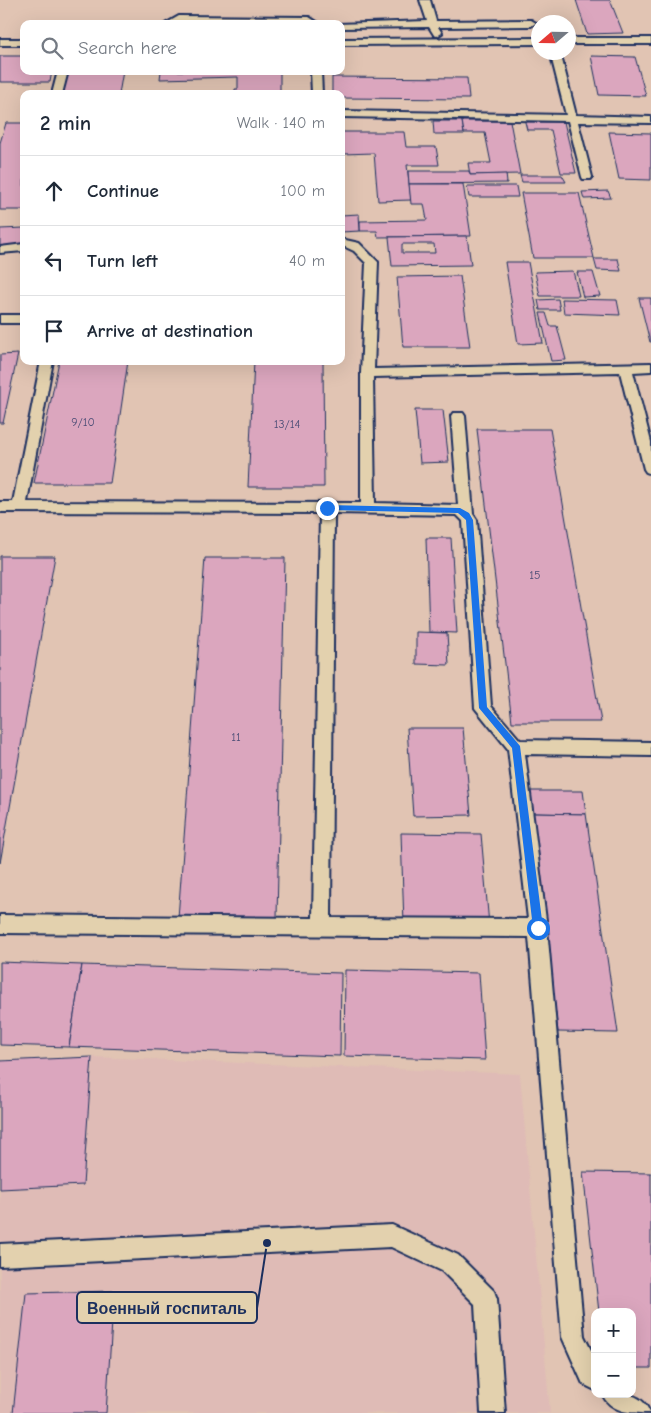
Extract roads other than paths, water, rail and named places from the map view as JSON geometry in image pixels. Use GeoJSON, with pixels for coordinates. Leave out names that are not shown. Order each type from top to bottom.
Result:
{"type":"FeatureCollection","features":[{"type":"Feature","properties":{"kind":"lane"},"geometry":{"type":"LineString","coordinates":[[425,0],[432,24],[443,42]]}},
{"type":"Feature","properties":{"kind":"lane"},"geometry":{"type":"LineString","coordinates":[[177,20],[309,20]]}},
{"type":"Feature","properties":{"kind":"lane"},"geometry":{"type":"LineString","coordinates":[[345,25],[531,23]]}},
{"type":"Feature","properties":{"kind":"lane"},"geometry":{"type":"LineString","coordinates":[[345,42],[531,41]]}},
{"type":"Feature","properties":{"kind":"lane"},"geometry":{"type":"LineString","coordinates":[[576,41],[651,41]]}},
{"type":"Feature","properties":{"kind":"lane"},"geometry":{"type":"LineString","coordinates":[[0,42],[20,42]]}},
{"type":"Feature","properties":{"kind":"lane"},"geometry":{"type":"LineString","coordinates":[[557,60],[586,177]]}},
{"type":"Feature","properties":{"kind":"lane"},"geometry":{"type":"LineString","coordinates":[[58,90],[62,75]]}},
{"type":"Feature","properties":{"kind":"lane"},"geometry":{"type":"LineString","coordinates":[[316,75],[317,90]]}},
{"type":"Feature","properties":{"kind":"lane"},"geometry":{"type":"LineString","coordinates":[[345,114],[651,120]]}},
{"type":"Feature","properties":{"kind":"lane"},"geometry":{"type":"LineString","coordinates":[[345,242],[363,252],[372,262],[367,373],[368,508]]}},
{"type":"Feature","properties":{"kind":"lane"},"geometry":{"type":"LineString","coordinates":[[0,250],[20,248]]}},
{"type":"Feature","properties":{"kind":"lane"},"geometry":{"type":"LineString","coordinates":[[0,320],[20,319]]}},
{"type":"Feature","properties":{"kind":"lane"},"geometry":{"type":"LineString","coordinates":[[19,506],[46,365]]}},
{"type":"Feature","properties":{"kind":"lane"},"geometry":{"type":"LineString","coordinates":[[625,367],[651,469]]}},
{"type":"Feature","properties":{"kind":"lane"},"geometry":{"type":"LineString","coordinates":[[367,373],[651,367]]}},
{"type":"Feature","properties":{"kind":"lane"},"geometry":{"type":"LineString","coordinates":[[458,416],[466,514]]}},
{"type":"Feature","properties":{"kind":"lane"},"geometry":{"type":"LineString","coordinates":[[0,507],[368,508],[460,510],[466,514],[470,520],[483,708],[516,746],[538,928],[573,1337],[591,1376]]}},
{"type":"Feature","properties":{"kind":"lane"},"geometry":{"type":"LineString","coordinates":[[322,926],[327,508]]}},
{"type":"Feature","properties":{"kind":"lane"},"geometry":{"type":"LineString","coordinates":[[516,746],[651,749]]}},
{"type":"Feature","properties":{"kind":"lane"},"geometry":{"type":"LineString","coordinates":[[0,924],[538,928]]}},
{"type":"Feature","properties":{"kind":"lane"},"geometry":{"type":"LineString","coordinates":[[0,1255],[392,1236],[450,1263],[486,1299],[493,1413]]}},
{"type":"Feature","properties":{"kind":"lane"},"geometry":{"type":"LineString","coordinates":[[619,1398],[638,1413]]}},
{"type":"Feature","properties":{"kind":"place","name":"Военный госпиталь"},"geometry":{"type":"Point","coordinates":[267,1243]}}]}
